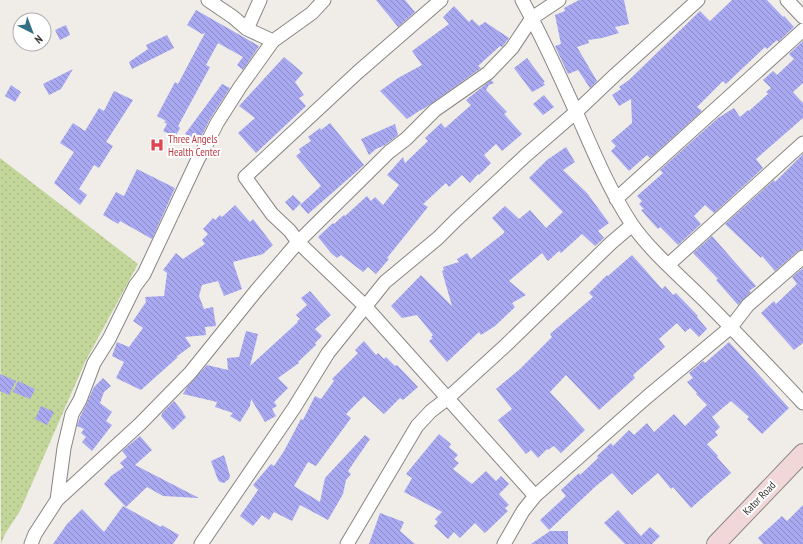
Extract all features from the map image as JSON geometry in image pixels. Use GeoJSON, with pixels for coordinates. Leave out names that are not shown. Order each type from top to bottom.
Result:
{"type":"FeatureCollection","features":[{"type":"Feature","properties":{"kind":"main road","name":"Kator Road"},"geometry":{"type":"LineString","coordinates":[[716,544],[803,454]]}},
{"type":"Feature","properties":{"kind":"street"},"geometry":{"type":"LineString","coordinates":[[208,0],[233,17],[247,29],[273,41]]}},
{"type":"Feature","properties":{"kind":"street"},"geometry":{"type":"LineString","coordinates":[[247,29],[260,0]]}},
{"type":"Feature","properties":{"kind":"street"},"geometry":{"type":"LineString","coordinates":[[57,500],[64,448],[72,414],[80,400],[94,363],[109,340],[135,286],[144,274],[198,158],[217,123],[240,87],[273,41],[312,13],[324,0]]}},
{"type":"Feature","properties":{"kind":"street"},"geometry":{"type":"LineString","coordinates":[[441,0],[347,83],[245,177],[272,214],[290,231],[298,242],[365,306],[536,496]]}},
{"type":"Feature","properties":{"kind":"street"},"geometry":{"type":"LineString","coordinates":[[522,0],[576,112],[595,158],[616,199],[632,225],[668,265],[731,327],[803,403]]}},
{"type":"Feature","properties":{"kind":"street"},"geometry":{"type":"LineString","coordinates":[[31,544],[57,500],[140,424],[190,373],[256,291],[298,242],[389,152],[406,139],[435,110],[488,73],[512,48],[532,18],[559,0]]}},
{"type":"Feature","properties":{"kind":"street"},"geometry":{"type":"LineString","coordinates":[[201,544],[294,408],[328,353],[385,282],[438,238],[525,156],[576,112],[698,0]]}},
{"type":"Feature","properties":{"kind":"street"},"geometry":{"type":"LineString","coordinates":[[787,0],[803,17]]}},
{"type":"Feature","properties":{"kind":"street"},"geometry":{"type":"LineString","coordinates":[[616,199],[803,30]]}},
{"type":"Feature","properties":{"kind":"street"},"geometry":{"type":"LineString","coordinates":[[668,265],[803,143]]}},
{"type":"Feature","properties":{"kind":"street"},"geometry":{"type":"LineString","coordinates":[[347,544],[417,426],[431,411],[448,398],[506,345],[611,243],[632,225]]}},
{"type":"Feature","properties":{"kind":"street"},"geometry":{"type":"LineString","coordinates":[[504,544],[523,511],[536,496],[647,397],[731,327],[748,305],[803,257]]}},
{"type":"Feature","properties":{"kind":"green space"},"geometry":{"type":"Polygon","coordinates":[[[0,158],[138,264],[85,362],[20,511],[5,534],[1,544],[0,158]]]}},
{"type":"Feature","properties":{"kind":"building"},"geometry":{"type":"Polygon","coordinates":[[[376,0],[405,0],[415,12],[398,27],[376,0]]]}},
{"type":"Feature","properties":{"kind":"building"},"geometry":{"type":"Polygon","coordinates":[[[579,0],[624,0],[629,24],[615,27],[619,33],[588,40],[589,43],[577,47],[597,81],[590,88],[578,70],[568,74],[555,46],[561,44],[555,15],[565,11],[564,8],[579,0]]]}},
{"type":"Feature","properties":{"kind":"building"},"geometry":{"type":"Polygon","coordinates":[[[732,0],[767,0],[794,27],[778,42],[777,40],[767,49],[765,47],[726,84],[723,81],[697,107],[702,111],[650,158],[647,155],[629,171],[611,151],[616,146],[611,141],[632,123],[631,99],[619,106],[612,95],[621,89],[619,87],[629,80],[700,11],[710,21],[732,0]]]}},
{"type":"Feature","properties":{"kind":"building"},"geometry":{"type":"Polygon","coordinates":[[[454,6],[469,22],[472,19],[479,26],[485,22],[509,38],[502,47],[500,46],[478,66],[481,68],[407,119],[380,91],[398,78],[422,65],[412,51],[449,24],[443,17],[454,6]]]}},
{"type":"Feature","properties":{"kind":"building"},"geometry":{"type":"Polygon","coordinates":[[[196,10],[259,46],[243,70],[237,65],[243,57],[218,43],[206,65],[210,67],[178,126],[180,128],[175,137],[163,131],[167,124],[164,122],[166,121],[157,116],[175,82],[178,84],[205,33],[202,34],[187,25],[196,10]]]}},
{"type":"Feature","properties":{"kind":"building"},"geometry":{"type":"Polygon","coordinates":[[[66,25],[70,35],[60,40],[55,30],[66,25]]]}},
{"type":"Feature","properties":{"kind":"building"},"geometry":{"type":"Polygon","coordinates":[[[167,35],[174,48],[132,69],[129,62],[148,49],[146,45],[167,35]]]}},
{"type":"Feature","properties":{"kind":"building"},"geometry":{"type":"Polygon","coordinates":[[[803,41],[803,83],[793,92],[803,103],[803,118],[756,159],[763,168],[714,213],[705,205],[694,216],[701,224],[678,245],[660,227],[658,229],[641,210],[644,209],[639,204],[642,201],[637,196],[663,173],[660,170],[718,118],[734,108],[740,117],[768,94],[766,92],[771,88],[763,80],[773,71],[777,75],[794,59],[789,54],[803,41]]]}},
{"type":"Feature","properties":{"kind":"building"},"geometry":{"type":"Polygon","coordinates":[[[284,57],[303,73],[295,82],[304,95],[299,98],[306,106],[256,153],[238,133],[255,118],[239,106],[284,57]]]}},
{"type":"Feature","properties":{"kind":"building"},"geometry":{"type":"Polygon","coordinates":[[[527,58],[545,82],[543,82],[545,85],[532,92],[514,68],[527,58]]]}},
{"type":"Feature","properties":{"kind":"building"},"geometry":{"type":"Polygon","coordinates":[[[73,69],[61,89],[49,95],[43,84],[73,69]]]}},
{"type":"Feature","properties":{"kind":"building"},"geometry":{"type":"Polygon","coordinates":[[[491,80],[494,83],[489,85],[486,90],[507,112],[504,114],[522,134],[502,151],[496,144],[484,155],[491,163],[470,183],[462,175],[449,187],[446,183],[423,204],[428,207],[376,274],[368,267],[363,272],[341,255],[337,258],[331,253],[318,237],[333,223],[334,224],[344,215],[345,216],[367,196],[371,201],[375,197],[383,205],[399,185],[387,175],[403,157],[405,163],[428,141],[425,138],[441,123],[445,128],[471,105],[466,100],[491,80]]]}},
{"type":"Feature","properties":{"kind":"building"},"geometry":{"type":"Polygon","coordinates":[[[222,84],[230,88],[210,119],[199,141],[185,134],[222,84]]]}},
{"type":"Feature","properties":{"kind":"building"},"geometry":{"type":"Polygon","coordinates":[[[11,85],[21,92],[15,102],[5,96],[11,85]]]}},
{"type":"Feature","properties":{"kind":"building"},"geometry":{"type":"Polygon","coordinates":[[[114,91],[133,100],[106,142],[113,146],[99,168],[94,165],[79,189],[87,195],[80,205],[54,183],[74,152],[60,143],[73,123],[85,131],[99,108],[104,111],[114,91]]]}},
{"type":"Feature","properties":{"kind":"building"},"geometry":{"type":"Polygon","coordinates":[[[544,95],[554,107],[543,115],[533,104],[544,95]]]}},
{"type":"Feature","properties":{"kind":"building"},"geometry":{"type":"Polygon","coordinates":[[[330,123],[364,165],[308,214],[300,205],[321,186],[296,156],[301,152],[299,149],[311,141],[308,137],[330,123]]]}},
{"type":"Feature","properties":{"kind":"building"},"geometry":{"type":"Polygon","coordinates":[[[395,124],[398,135],[369,155],[361,139],[395,124]]]}},
{"type":"Feature","properties":{"kind":"building"},"geometry":{"type":"Polygon","coordinates":[[[566,147],[575,162],[563,170],[587,193],[609,223],[598,231],[604,238],[595,246],[582,234],[561,253],[559,251],[548,261],[542,253],[509,281],[526,295],[512,303],[515,307],[495,326],[481,335],[479,332],[447,362],[429,341],[433,338],[431,337],[433,335],[417,315],[402,318],[391,306],[421,275],[452,306],[442,271],[444,270],[443,267],[459,262],[457,259],[467,253],[471,259],[504,233],[504,231],[492,218],[505,206],[519,219],[530,210],[546,228],[563,212],[529,178],[547,160],[566,147]]]}},
{"type":"Feature","properties":{"kind":"building"},"geometry":{"type":"Polygon","coordinates":[[[803,154],[803,249],[798,251],[775,271],[762,256],[761,258],[725,224],[774,180],[775,182],[803,154]]]}},
{"type":"Feature","properties":{"kind":"building"},"geometry":{"type":"Polygon","coordinates":[[[137,169],[175,188],[152,239],[120,221],[118,224],[103,215],[116,192],[124,196],[137,169]]]}},
{"type":"Feature","properties":{"kind":"building"},"geometry":{"type":"Polygon","coordinates":[[[293,195],[301,203],[293,211],[285,202],[293,195]]]}},
{"type":"Feature","properties":{"kind":"building"},"geometry":{"type":"Polygon","coordinates":[[[235,205],[250,222],[253,219],[273,245],[263,254],[233,262],[242,289],[224,296],[218,281],[202,285],[199,296],[204,309],[213,307],[216,326],[205,327],[206,335],[185,337],[191,346],[176,357],[178,357],[141,390],[116,378],[124,362],[112,356],[117,342],[129,347],[143,328],[133,321],[146,302],[145,297],[164,296],[167,273],[163,270],[176,253],[183,259],[205,244],[202,240],[208,234],[203,229],[213,218],[215,220],[220,215],[222,217],[235,205]]]}},
{"type":"Feature","properties":{"kind":"building"},"geometry":{"type":"Polygon","coordinates":[[[712,236],[756,286],[749,291],[751,292],[738,305],[716,280],[718,279],[693,253],[712,236]]]}},
{"type":"Feature","properties":{"kind":"building"},"geometry":{"type":"Polygon","coordinates":[[[632,255],[662,289],[665,286],[673,295],[676,293],[698,316],[697,317],[707,329],[699,337],[690,328],[685,332],[677,323],[659,339],[665,347],[633,375],[635,378],[599,410],[566,375],[550,392],[585,430],[561,453],[554,446],[548,450],[547,449],[538,458],[531,450],[526,454],[498,420],[512,409],[496,389],[520,369],[552,337],[550,334],[593,297],[589,293],[607,275],[608,276],[632,255]]]}},
{"type":"Feature","properties":{"kind":"building"},"geometry":{"type":"Polygon","coordinates":[[[803,268],[803,343],[794,350],[761,313],[774,301],[776,304],[797,284],[792,277],[803,268]]]}},
{"type":"Feature","properties":{"kind":"building"},"geometry":{"type":"Polygon","coordinates":[[[310,291],[331,315],[315,329],[322,336],[315,343],[316,345],[298,362],[299,363],[278,378],[288,388],[274,402],[277,406],[272,409],[276,416],[265,422],[251,399],[250,406],[240,422],[230,416],[233,413],[215,407],[217,402],[183,394],[187,387],[207,365],[228,370],[227,358],[239,357],[246,331],[258,334],[250,366],[298,322],[297,321],[300,319],[296,315],[307,305],[301,298],[310,291]]]}},
{"type":"Feature","properties":{"kind":"building"},"geometry":{"type":"Polygon","coordinates":[[[364,341],[376,355],[378,353],[384,359],[386,357],[395,366],[397,365],[418,387],[403,400],[400,398],[384,414],[364,396],[346,414],[351,418],[316,466],[308,462],[294,486],[320,502],[325,478],[365,435],[370,439],[348,471],[351,474],[346,480],[343,494],[328,520],[300,505],[292,521],[274,512],[269,520],[262,515],[253,526],[240,516],[258,490],[253,485],[271,464],[274,466],[301,419],[303,420],[315,396],[321,399],[334,381],[332,379],[358,353],[355,350],[364,341]]]}},
{"type":"Feature","properties":{"kind":"building"},"geometry":{"type":"Polygon","coordinates":[[[729,342],[789,408],[762,434],[747,419],[749,417],[731,401],[712,417],[720,427],[715,432],[718,435],[707,444],[731,473],[691,508],[673,487],[671,489],[658,473],[632,495],[612,473],[549,530],[540,520],[566,496],[561,490],[579,473],[580,475],[611,443],[613,446],[629,430],[634,435],[647,423],[654,432],[674,414],[685,426],[707,405],[687,382],[693,378],[689,373],[703,361],[705,363],[729,342]]]}},
{"type":"Feature","properties":{"kind":"building"},"geometry":{"type":"Polygon","coordinates":[[[0,374],[16,381],[9,395],[0,391],[0,374]]]}},
{"type":"Feature","properties":{"kind":"building"},"geometry":{"type":"Polygon","coordinates":[[[103,378],[111,386],[104,392],[100,403],[112,412],[106,421],[112,425],[92,451],[82,442],[86,437],[81,433],[84,429],[77,426],[94,387],[103,378]]]}},
{"type":"Feature","properties":{"kind":"building"},"geometry":{"type":"Polygon","coordinates":[[[18,381],[35,389],[30,399],[13,392],[18,381]]]}},
{"type":"Feature","properties":{"kind":"building"},"geometry":{"type":"Polygon","coordinates":[[[174,401],[186,417],[173,430],[161,416],[162,413],[174,401]]]}},
{"type":"Feature","properties":{"kind":"building"},"geometry":{"type":"Polygon","coordinates":[[[41,406],[54,412],[47,425],[35,419],[41,406]]]}},
{"type":"Feature","properties":{"kind":"building"},"geometry":{"type":"Polygon","coordinates":[[[439,434],[451,444],[449,447],[458,455],[454,459],[459,463],[453,469],[472,484],[486,471],[496,481],[501,476],[509,484],[499,494],[509,505],[505,508],[508,511],[485,533],[475,523],[460,538],[454,532],[448,539],[434,526],[438,522],[435,519],[442,512],[404,492],[412,478],[406,474],[439,434]]]}},
{"type":"Feature","properties":{"kind":"building"},"geometry":{"type":"Polygon","coordinates":[[[140,436],[152,450],[135,465],[199,498],[163,496],[147,487],[126,507],[104,484],[111,476],[124,467],[120,463],[127,457],[122,451],[140,436]]]}},
{"type":"Feature","properties":{"kind":"building"},"geometry":{"type":"Polygon","coordinates":[[[224,455],[230,476],[224,483],[218,480],[211,461],[224,455]]]}},
{"type":"Feature","properties":{"kind":"building"},"geometry":{"type":"Polygon","coordinates":[[[803,505],[803,544],[763,544],[758,538],[782,516],[787,521],[803,505]]]}},
{"type":"Feature","properties":{"kind":"building"},"geometry":{"type":"Polygon","coordinates":[[[123,506],[179,535],[173,544],[53,544],[67,524],[82,509],[104,532],[123,506]]]}},
{"type":"Feature","properties":{"kind":"building"},"geometry":{"type":"Polygon","coordinates":[[[618,510],[641,536],[650,527],[660,536],[652,544],[625,544],[604,523],[618,510]]]}},
{"type":"Feature","properties":{"kind":"building"},"geometry":{"type":"Polygon","coordinates":[[[380,513],[404,522],[400,531],[415,544],[369,544],[380,513]]]}},
{"type":"Feature","properties":{"kind":"building"},"geometry":{"type":"Polygon","coordinates":[[[550,531],[568,531],[568,544],[531,544],[550,531]]]}},
{"type":"Feature","properties":{"kind":"place","name":"Three Angels Health Center"},"geometry":{"type":"Point","coordinates":[157,145]}}]}
